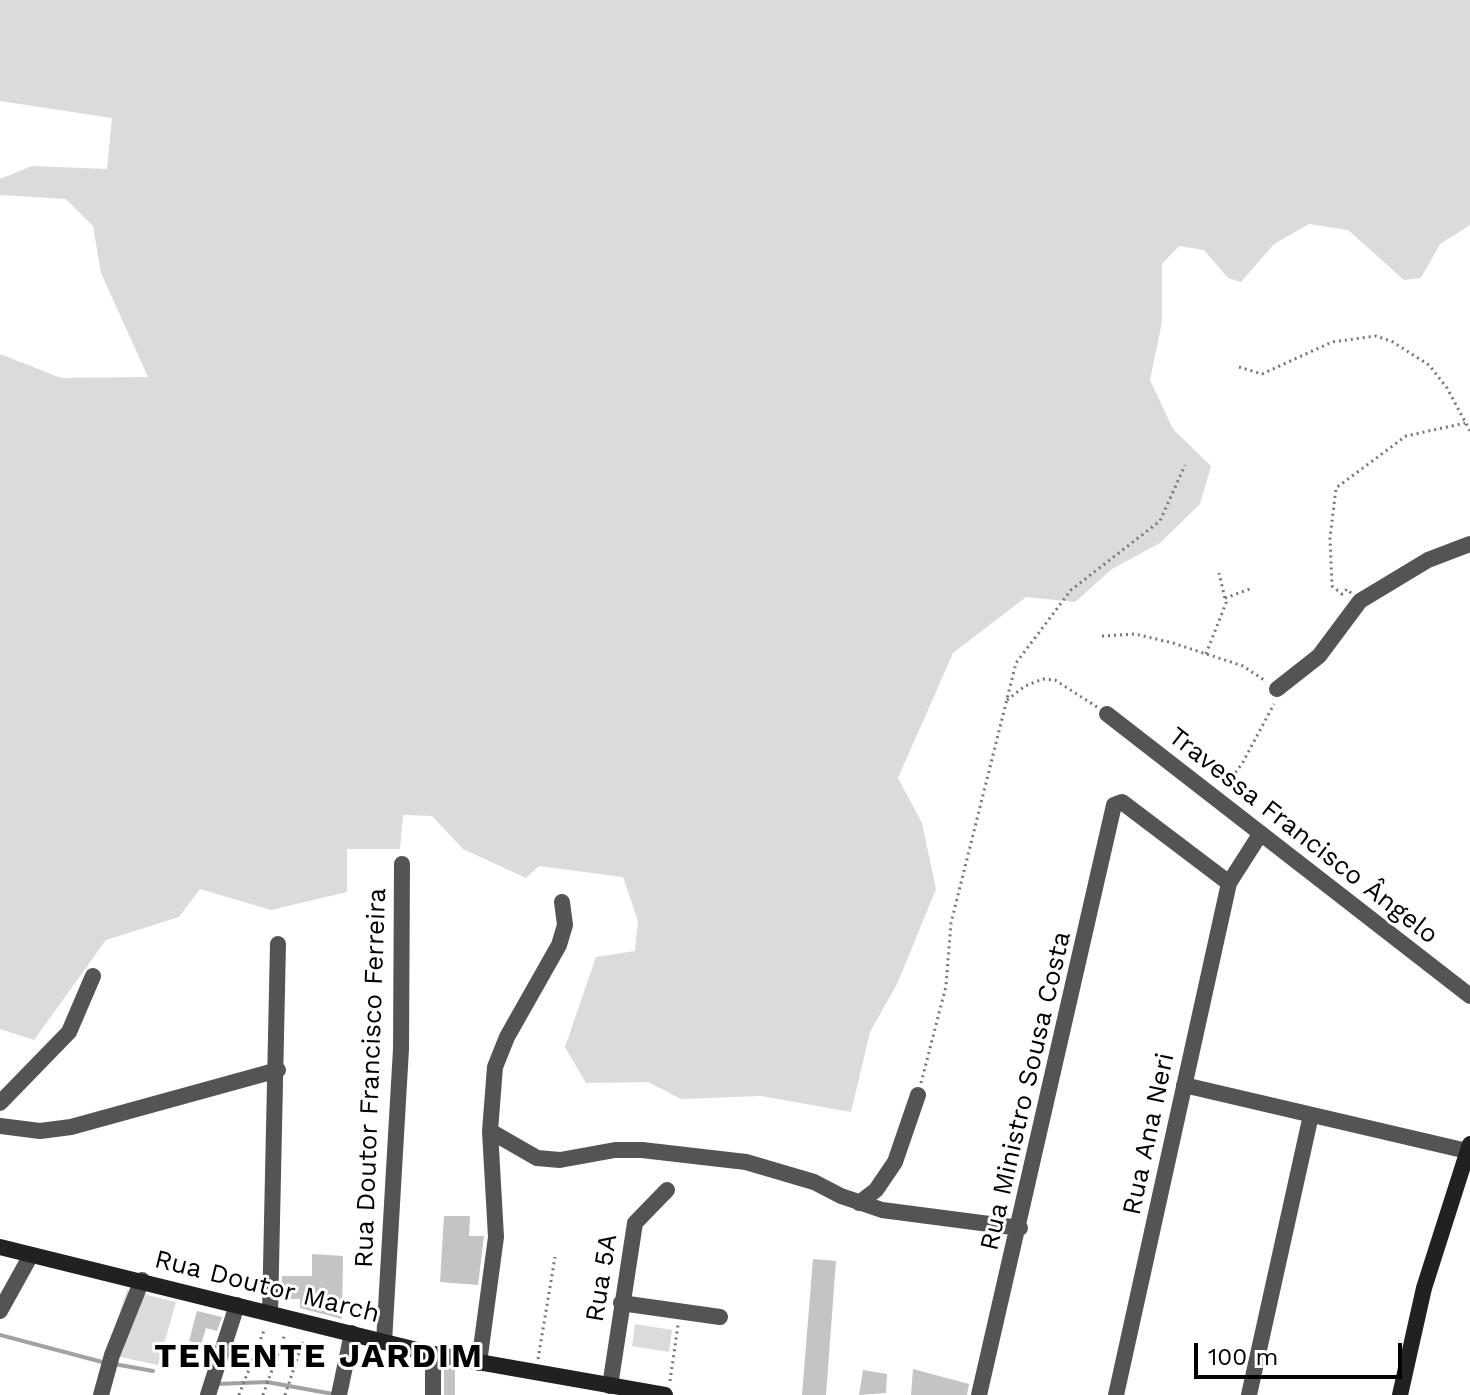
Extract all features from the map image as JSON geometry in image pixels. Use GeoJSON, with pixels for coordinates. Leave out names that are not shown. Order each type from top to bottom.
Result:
{"type":"FeatureCollection","features":[{"type":"Feature","properties":{"kind":"main road"},"geometry":{"type":"LineString","coordinates":[[1400,1395],[1424,1288],[1468,1148]]}},
{"type":"Feature","properties":{"kind":"main road","name":"Rua Doutor March"},"geometry":{"type":"LineString","coordinates":[[0,1247],[579,1388],[610,1386],[667,1392]]}},
{"type":"Feature","properties":{"kind":"street"},"geometry":{"type":"LineString","coordinates":[[1277,689],[1319,656],[1360,601],[1428,560],[1470,544]]}},
{"type":"Feature","properties":{"kind":"street","name":"Travessa Francisco Ângelo"},"geometry":{"type":"LineString","coordinates":[[1107,714],[1259,836],[1470,996]]}},
{"type":"Feature","properties":{"kind":"street","name":"Rua Ministro Sousa Costa"},"geometry":{"type":"LineString","coordinates":[[979,1395],[1020,1228],[1114,805],[1122,802],[1229,883]]}},
{"type":"Feature","properties":{"kind":"street","name":"Rua Ana Neri"},"geometry":{"type":"LineString","coordinates":[[1116,1395],[1229,883],[1259,836]]}},
{"type":"Feature","properties":{"kind":"street","name":"Rua Doutor Francisco Ferreira"},"geometry":{"type":"LineString","coordinates":[[384,1342],[401,1049],[402,864]]}},
{"type":"Feature","properties":{"kind":"street"},"geometry":{"type":"LineString","coordinates":[[479,1363],[496,1237],[490,1131],[498,1055],[559,945],[565,925],[562,902]]}},
{"type":"Feature","properties":{"kind":"street"},"geometry":{"type":"LineString","coordinates":[[270,1313],[278,1070],[278,944]]}},
{"type":"Feature","properties":{"kind":"street"},"geometry":{"type":"LineString","coordinates":[[0,1103],[69,1032],[93,976]]}},
{"type":"Feature","properties":{"kind":"street"},"geometry":{"type":"LineString","coordinates":[[0,1126],[40,1131],[71,1127],[278,1070]]}},
{"type":"Feature","properties":{"kind":"street"},"geometry":{"type":"LineString","coordinates":[[1184,1085],[1468,1148]]}},
{"type":"Feature","properties":{"kind":"street"},"geometry":{"type":"LineString","coordinates":[[859,1203],[876,1190],[895,1162],[918,1095]]}},
{"type":"Feature","properties":{"kind":"street"},"geometry":{"type":"LineString","coordinates":[[1249,1395],[1311,1115]]}},
{"type":"Feature","properties":{"kind":"street"},"geometry":{"type":"LineString","coordinates":[[490,1131],[537,1158],[560,1160],[615,1150],[642,1150],[746,1162],[814,1182],[882,1210],[1020,1228]]}},
{"type":"Feature","properties":{"kind":"street","name":"Rua 5A"},"geometry":{"type":"LineString","coordinates":[[610,1386],[635,1223],[667,1190]]}},
{"type":"Feature","properties":{"kind":"street"},"geometry":{"type":"LineString","coordinates":[[0,1311],[31,1255]]}},
{"type":"Feature","properties":{"kind":"street"},"geometry":{"type":"LineString","coordinates":[[101,1395],[110,1362],[142,1280]]}},
{"type":"Feature","properties":{"kind":"street"},"geometry":{"type":"LineString","coordinates":[[621,1303],[720,1317]]}},
{"type":"Feature","properties":{"kind":"street"},"geometry":{"type":"LineString","coordinates":[[211,1387],[237,1305]]}},
{"type":"Feature","properties":{"kind":"street"},"geometry":{"type":"LineString","coordinates":[[340,1392],[352,1333]]}},
{"type":"Feature","properties":{"kind":"street"},"geometry":{"type":"LineString","coordinates":[[433,1354],[433,1395]]}},
{"type":"Feature","properties":{"kind":"path"},"geometry":{"type":"LineString","coordinates":[[1239,367],[1262,374],[1332,342],[1376,336],[1393,342],[1429,365],[1447,388],[1470,431]]}},
{"type":"Feature","properties":{"kind":"path"},"geometry":{"type":"LineString","coordinates":[[1360,601],[1347,589],[1342,594],[1332,586],[1330,538],[1336,488],[1406,436],[1465,423]]}},
{"type":"Feature","properties":{"kind":"path"},"geometry":{"type":"LineString","coordinates":[[918,1095],[946,986],[951,923],[1016,663],[1071,590],[1160,521],[1185,465]]}},
{"type":"Feature","properties":{"kind":"path"},"geometry":{"type":"LineString","coordinates":[[1206,654],[1217,633],[1225,598],[1219,573]]}},
{"type":"Feature","properties":{"kind":"path"},"geometry":{"type":"LineString","coordinates":[[1225,598],[1250,589]]}},
{"type":"Feature","properties":{"kind":"path"},"geometry":{"type":"LineString","coordinates":[[1102,636],[1135,634],[1206,654],[1243,666],[1277,689],[1255,741],[1216,800]]}},
{"type":"Feature","properties":{"kind":"path"},"geometry":{"type":"LineString","coordinates":[[1006,701],[1025,686],[1043,679],[1055,680],[1107,714]]}},
{"type":"Feature","properties":{"kind":"path"},"geometry":{"type":"LineString","coordinates":[[537,1365],[555,1257]]}},
{"type":"Feature","properties":{"kind":"path"},"geometry":{"type":"LineString","coordinates":[[667,1392],[680,1310]]}},
{"type":"Feature","properties":{"kind":"path"},"geometry":{"type":"LineString","coordinates":[[239,1395],[270,1313]]}},
{"type":"Feature","properties":{"kind":"path"},"geometry":{"type":"LineString","coordinates":[[263,1395],[289,1318]]}},
{"type":"Feature","properties":{"kind":"path"},"geometry":{"type":"LineString","coordinates":[[286,1393],[308,1322]]}},
{"type":"Feature","properties":{"kind":"shaded area"},"geometry":{"type":"Polygon","coordinates":[[[0,0],[1470,0],[1470,225],[1440,244],[1421,278],[1404,280],[1348,230],[1309,224],[1274,244],[1241,282],[1228,278],[1204,250],[1179,246],[1162,264],[1162,322],[1150,380],[1173,429],[1211,466],[1200,504],[1160,543],[1112,569],[1075,602],[1026,597],[953,653],[898,778],[922,823],[936,889],[898,982],[870,1032],[851,1112],[761,1096],[681,1099],[648,1082],[586,1083],[565,1047],[596,957],[635,951],[638,921],[623,877],[539,866],[526,878],[463,849],[432,816],[403,815],[400,849],[347,849],[347,892],[271,910],[200,889],[179,917],[106,940],[34,1040],[0,1029],[0,354],[61,378],[148,377],[101,273],[93,226],[66,199],[0,195],[0,179],[32,166],[107,169],[112,118],[0,101],[0,0]]]}},
{"type":"Feature","properties":{"kind":"shaded area"},"geometry":{"type":"Polygon","coordinates":[[[127,1290],[176,1302],[158,1365],[106,1354],[127,1290]]]}},
{"type":"Feature","properties":{"kind":"shaded area"},"geometry":{"type":"Polygon","coordinates":[[[635,1324],[672,1330],[669,1352],[632,1346],[635,1324]]]}},
{"type":"Feature","properties":{"kind":"building"},"geometry":{"type":"Polygon","coordinates":[[[444,1216],[470,1216],[469,1236],[484,1236],[478,1285],[440,1282],[444,1216]]]}},
{"type":"Feature","properties":{"kind":"building"},"geometry":{"type":"Polygon","coordinates":[[[312,1254],[343,1256],[342,1319],[300,1308],[300,1299],[281,1299],[282,1276],[312,1276],[312,1254]]]}},
{"type":"Feature","properties":{"kind":"building"},"geometry":{"type":"Polygon","coordinates":[[[813,1259],[836,1261],[826,1395],[802,1395],[813,1259]]]}},
{"type":"Feature","properties":{"kind":"building"},"geometry":{"type":"Polygon","coordinates":[[[197,1311],[222,1317],[217,1331],[206,1328],[201,1344],[189,1341],[197,1311]]]}},
{"type":"Feature","properties":{"kind":"building"},"geometry":{"type":"Polygon","coordinates":[[[444,1367],[455,1369],[455,1395],[444,1395],[444,1367]]]}},
{"type":"Feature","properties":{"kind":"building"},"geometry":{"type":"Polygon","coordinates":[[[913,1369],[969,1384],[967,1395],[911,1395],[913,1369]]]}},
{"type":"Feature","properties":{"kind":"building"},"geometry":{"type":"Polygon","coordinates":[[[863,1370],[887,1374],[886,1393],[859,1395],[863,1370]]]}},
{"type":"Feature","properties":{"kind":"waterway"},"geometry":{"type":"LineString","coordinates":[[0,1335],[106,1363]]}},
{"type":"Feature","properties":{"kind":"waterway"},"geometry":{"type":"LineString","coordinates":[[114,1364],[153,1371]]}},
{"type":"Feature","properties":{"kind":"waterway"},"geometry":{"type":"LineString","coordinates":[[217,1384],[267,1382],[333,1394]]}},
{"type":"Feature","properties":{"kind":"district","name":"TENENTE JARDIM"},"geometry":{"type":"Point","coordinates":[319,1357]}}]}
